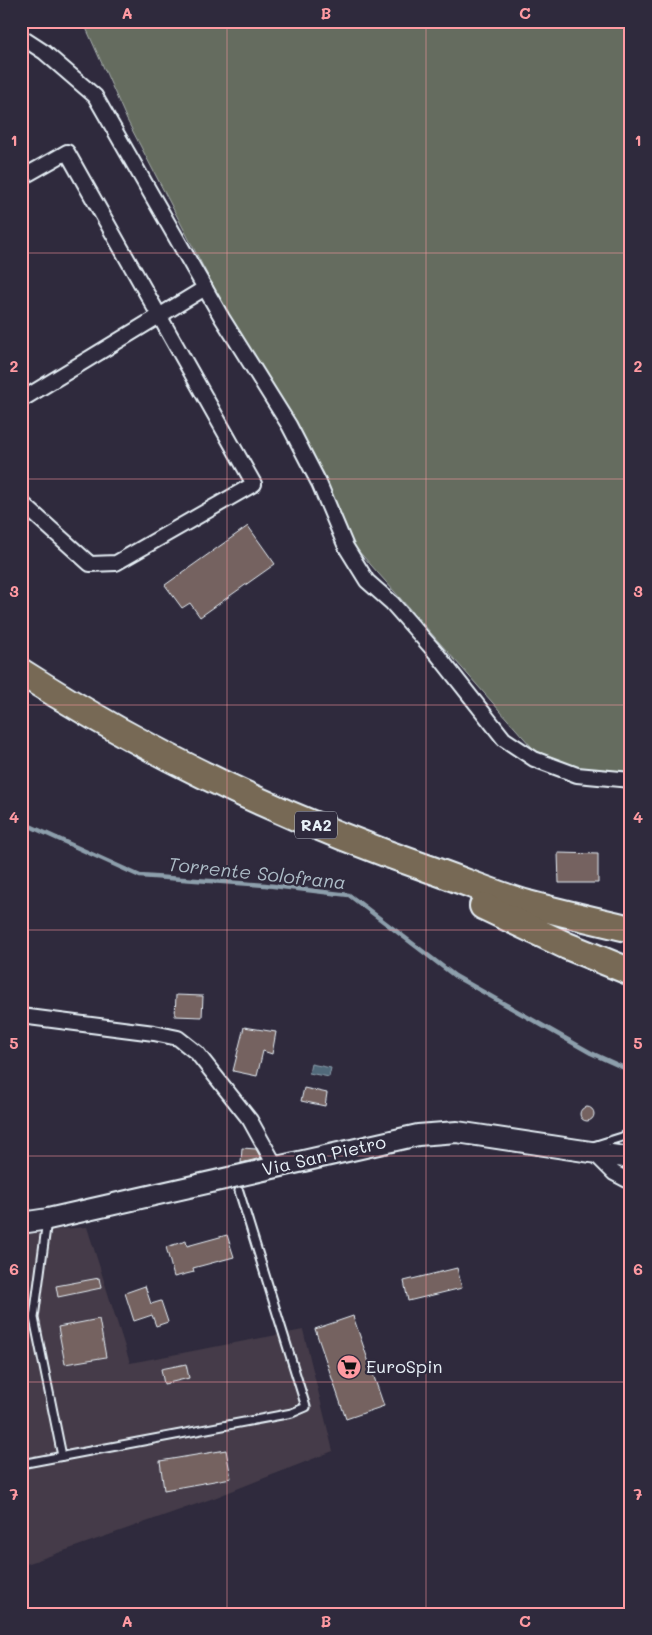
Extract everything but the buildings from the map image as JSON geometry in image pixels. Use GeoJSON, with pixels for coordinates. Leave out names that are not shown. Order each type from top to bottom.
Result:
{"type":"FeatureCollection","features":[{"type":"Feature","properties":{"kind":"highway","name":"RA2"},"geometry":{"type":"LineString","coordinates":[[21,672],[143,743],[245,794],[341,836],[527,903],[631,929]]}},
{"type":"Feature","properties":{"kind":"highway","name":"RA2"},"geometry":{"type":"LineString","coordinates":[[21,692],[127,753],[235,809],[329,849],[483,906],[631,946]]}},
{"type":"Feature","properties":{"kind":"highway"},"geometry":{"type":"LineString","coordinates":[[461,880],[577,904],[631,910]]}},
{"type":"Feature","properties":{"kind":"highway"},"geometry":{"type":"LineString","coordinates":[[483,906],[567,946],[631,972]]}},
{"type":"Feature","properties":{"kind":"street"},"geometry":{"type":"LineString","coordinates":[[21,37],[44,52],[96,96],[222,318],[289,425],[319,483],[346,547],[367,581],[392,603],[437,654],[504,739],[534,759],[577,775],[631,780]]}},
{"type":"Feature","properties":{"kind":"street"},"geometry":{"type":"LineString","coordinates":[[21,178],[67,152],[254,484],[116,563],[90,564],[21,502]]}},
{"type":"Feature","properties":{"kind":"street"},"geometry":{"type":"LineString","coordinates":[[21,400],[205,288]]}},
{"type":"Feature","properties":{"kind":"street"},"geometry":{"type":"LineString","coordinates":[[21,1016],[154,1033],[178,1038],[197,1053],[250,1120],[276,1167]]}},
{"type":"Feature","properties":{"kind":"street","name":"Via San Pietro"},"geometry":{"type":"LineString","coordinates":[[21,1223],[48,1219],[418,1135],[457,1132],[631,1158]]}},
{"type":"Feature","properties":{"kind":"street"},"geometry":{"type":"LineString","coordinates":[[586,1152],[614,1173],[631,1182]]}},
{"type":"Feature","properties":{"kind":"lane"},"geometry":{"type":"LineString","coordinates":[[586,1152],[631,1132]]}},
{"type":"Feature","properties":{"kind":"lane"},"geometry":{"type":"LineString","coordinates":[[21,1464],[292,1413],[306,1407],[239,1191]]}},
{"type":"Feature","properties":{"kind":"lane"},"geometry":{"type":"LineString","coordinates":[[48,1219],[34,1318],[62,1456]]}},
{"type":"Feature","properties":{"kind":"shaded area"},"geometry":{"type":"Polygon","coordinates":[[[87,1227],[130,1363],[303,1330],[333,1451],[214,1498],[21,1566],[21,1234],[87,1227]]]}},
{"type":"Feature","properties":{"kind":"green space"},"geometry":{"type":"Polygon","coordinates":[[[83,21],[631,21],[631,778],[553,771],[340,530],[127,120],[83,21]]]}},
{"type":"Feature","properties":{"kind":"water"},"geometry":{"type":"Polygon","coordinates":[[[311,1064],[331,1068],[329,1077],[309,1073],[311,1064]]]}},
{"type":"Feature","properties":{"kind":"waterway","name":"Torrente Solofrana"},"geometry":{"type":"LineString","coordinates":[[21,822],[140,876],[265,885],[349,895],[455,976],[591,1053],[631,1071]]}},
{"type":"Feature","properties":{"kind":"place","name":"EuroSpin"},"geometry":{"type":"Point","coordinates":[349,1367]}}]}
